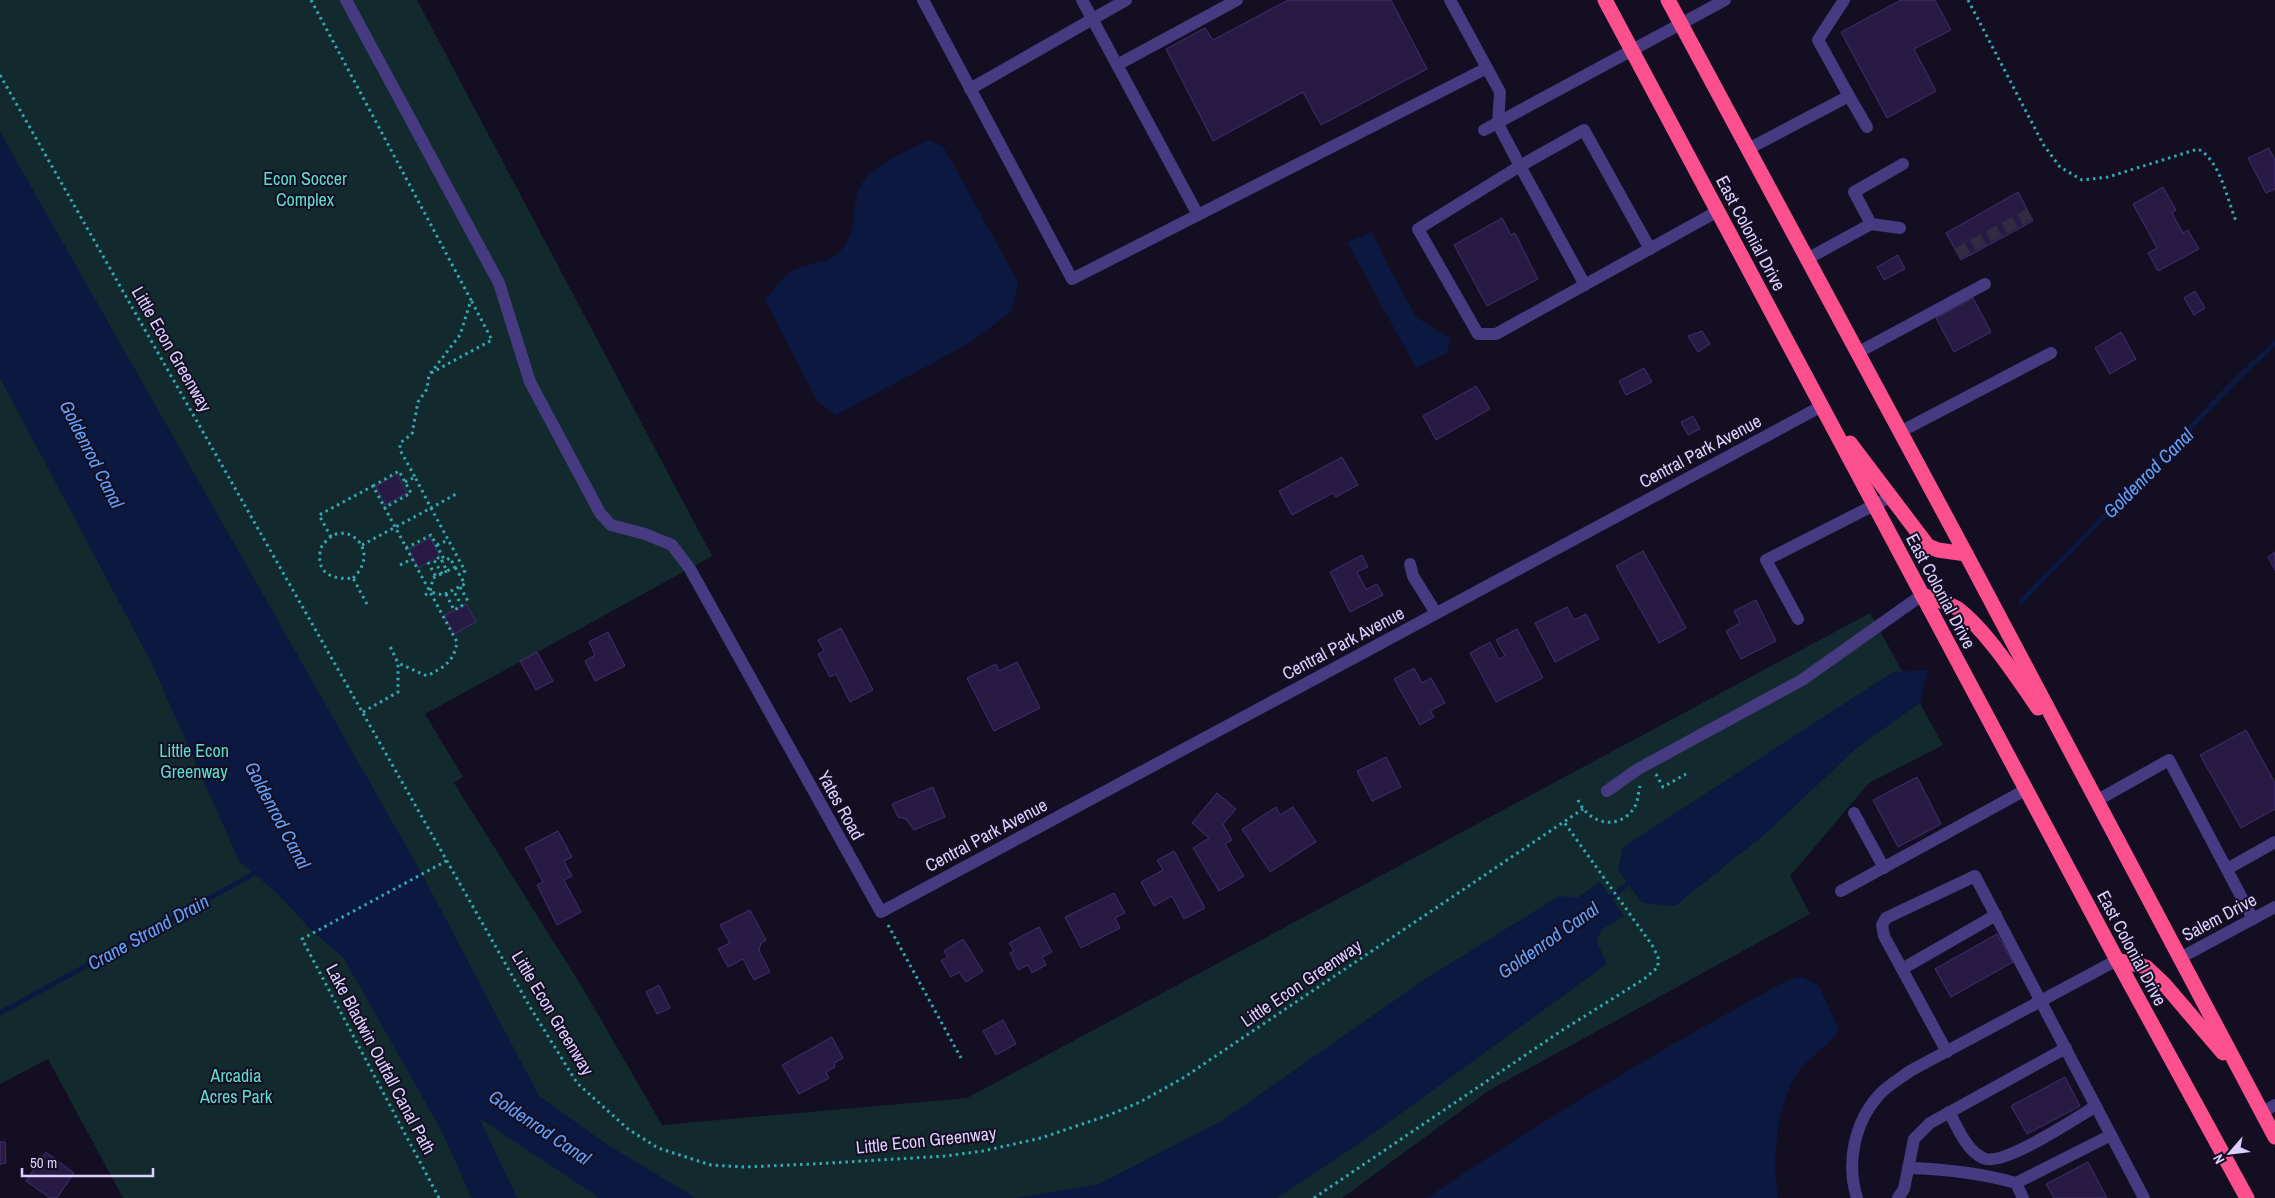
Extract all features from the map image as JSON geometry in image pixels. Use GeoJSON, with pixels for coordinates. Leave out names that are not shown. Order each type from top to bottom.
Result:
{"type":"FeatureCollection","features":[{"type":"Feature","properties":{"kind":"highway","name":"East Colonial Drive"},"geometry":{"type":"LineString","coordinates":[[1605,0],[2117,960],[2247,1198]]}},
{"type":"Feature","properties":{"kind":"highway","name":"East Colonial Drive"},"geometry":{"type":"LineString","coordinates":[[1668,0],[1966,554],[2244,1078],[2268,1109],[2275,1137]]}},
{"type":"Feature","properties":{"kind":"highway"},"geometry":{"type":"LineString","coordinates":[[1822,406],[1928,546],[1938,550],[1966,554]]}},
{"type":"Feature","properties":{"kind":"highway"},"geometry":{"type":"LineString","coordinates":[[1922,595],[1957,608],[1980,631],[2013,672],[2077,764]]}},
{"type":"Feature","properties":{"kind":"highway"},"geometry":{"type":"LineString","coordinates":[[2117,960],[2146,967],[2165,985],[2244,1078]]}},
{"type":"Feature","properties":{"kind":"street","name":"Yates Road"},"geometry":{"type":"LineString","coordinates":[[346,0],[499,283],[530,382],[600,512],[612,525],[645,534],[672,545],[690,569],[881,912]]}},
{"type":"Feature","properties":{"kind":"street"},"geometry":{"type":"LineString","coordinates":[[923,0],[1072,279],[1487,68]]}},
{"type":"Feature","properties":{"kind":"street"},"geometry":{"type":"LineString","coordinates":[[1082,0],[1198,215]]}},
{"type":"Feature","properties":{"kind":"street"},"geometry":{"type":"LineString","coordinates":[[970,89],[1126,0]]}},
{"type":"Feature","properties":{"kind":"street"},"geometry":{"type":"LineString","coordinates":[[1117,65],[1237,0]]}},
{"type":"Feature","properties":{"kind":"street"},"geometry":{"type":"LineString","coordinates":[[1450,0],[1500,92],[1498,124],[1585,285]]}},
{"type":"Feature","properties":{"kind":"street"},"geometry":{"type":"LineString","coordinates":[[1484,130],[1724,0]]}},
{"type":"Feature","properties":{"kind":"street"},"geometry":{"type":"LineString","coordinates":[[1844,0],[1818,40],[1867,127]]}},
{"type":"Feature","properties":{"kind":"street"},"geometry":{"type":"LineString","coordinates":[[1748,149],[1849,96]]}},
{"type":"Feature","properties":{"kind":"street"},"geometry":{"type":"LineString","coordinates":[[1650,249],[1584,130],[1520,166],[1418,229],[1478,334],[1496,334],[1650,249],[1718,211]]}},
{"type":"Feature","properties":{"kind":"street"},"geometry":{"type":"LineString","coordinates":[[1871,224],[1854,192],[1903,164]]}},
{"type":"Feature","properties":{"kind":"street"},"geometry":{"type":"LineString","coordinates":[[1807,259],[1871,224],[1900,228]]}},
{"type":"Feature","properties":{"kind":"street"},"geometry":{"type":"LineString","coordinates":[[1857,353],[1985,284]]}},
{"type":"Feature","properties":{"kind":"street"},"geometry":{"type":"LineString","coordinates":[[1900,432],[2051,353]]}},
{"type":"Feature","properties":{"kind":"street","name":"Central Park Avenue"},"geometry":{"type":"LineString","coordinates":[[881,912],[1822,406]]}},
{"type":"Feature","properties":{"kind":"street"},"geometry":{"type":"LineString","coordinates":[[1798,619],[1766,560],[1890,497]]}},
{"type":"Feature","properties":{"kind":"street"},"geometry":{"type":"LineString","coordinates":[[1410,564],[1413,576],[1436,613]]}},
{"type":"Feature","properties":{"kind":"street"},"geometry":{"type":"LineString","coordinates":[[1607,791],[1638,769],[1802,680],[1922,595]]}},
{"type":"Feature","properties":{"kind":"street"},"geometry":{"type":"LineString","coordinates":[[2096,801],[2169,760],[2253,919]]}},
{"type":"Feature","properties":{"kind":"street"},"geometry":{"type":"LineString","coordinates":[[1841,891],[2027,789]]}},
{"type":"Feature","properties":{"kind":"street"},"geometry":{"type":"LineString","coordinates":[[1854,813],[1884,868]]}},
{"type":"Feature","properties":{"kind":"street"},"geometry":{"type":"LineString","coordinates":[[2227,869],[2275,842]]}},
{"type":"Feature","properties":{"kind":"street"},"geometry":{"type":"LineString","coordinates":[[1946,1052],[1884,936],[1882,925],[1886,918],[1975,876],[2144,1198]]}},
{"type":"Feature","properties":{"kind":"street","name":"Salem Drive"},"geometry":{"type":"LineString","coordinates":[[2180,958],[2275,907]]}},
{"type":"Feature","properties":{"kind":"street"},"geometry":{"type":"LineString","coordinates":[[1902,969],[1996,915]]}},
{"type":"Feature","properties":{"kind":"street"},"geometry":{"type":"LineString","coordinates":[[1857,1198],[1852,1182],[1852,1149],[1862,1120],[1880,1094],[1910,1071],[2117,960]]}},
{"type":"Feature","properties":{"kind":"street"},"geometry":{"type":"LineString","coordinates":[[1898,1198],[1904,1189],[1914,1140],[1930,1123],[2066,1048]]}},
{"type":"Feature","properties":{"kind":"street"},"geometry":{"type":"LineString","coordinates":[[1949,1112],[1969,1148],[1984,1159],[1995,1161],[2011,1155],[2096,1106]]}},
{"type":"Feature","properties":{"kind":"street"},"geometry":{"type":"LineString","coordinates":[[1908,1168],[1949,1169],[2016,1183],[2111,1135]]}},
{"type":"Feature","properties":{"kind":"street"},"geometry":{"type":"LineString","coordinates":[[2016,1183],[2023,1198]]}},
{"type":"Feature","properties":{"kind":"path"},"geometry":{"type":"LineString","coordinates":[[311,0],[492,340],[429,375]]}},
{"type":"Feature","properties":{"kind":"path"},"geometry":{"type":"LineString","coordinates":[[1968,0],[2043,144],[2060,167],[2082,180],[2108,177],[2198,150],[2209,158],[2214,166],[2236,221]]}},
{"type":"Feature","properties":{"kind":"path","name":"Little Econ Greenway"},"geometry":{"type":"LineString","coordinates":[[0,76],[530,1007],[577,1083],[628,1129],[658,1148],[711,1165],[744,1167],[906,1159],[973,1152],[1041,1138],[1124,1109],[1182,1078],[1583,809]]}},
{"type":"Feature","properties":{"kind":"path"},"geometry":{"type":"LineString","coordinates":[[459,575],[465,571],[400,450],[400,443],[412,434],[418,402],[427,389],[429,375],[460,335],[471,300]]}},
{"type":"Feature","properties":{"kind":"path"},"geometry":{"type":"LineString","coordinates":[[331,537],[319,515],[399,471],[411,493],[384,508]]}},
{"type":"Feature","properties":{"kind":"path"},"geometry":{"type":"LineString","coordinates":[[405,482],[414,477]]}},
{"type":"Feature","properties":{"kind":"path"},"geometry":{"type":"LineString","coordinates":[[373,486],[457,642],[455,654],[448,665],[427,676],[398,663]]}},
{"type":"Feature","properties":{"kind":"path"},"geometry":{"type":"LineString","coordinates":[[362,546],[456,494]]}},
{"type":"Feature","properties":{"kind":"path"},"geometry":{"type":"LineString","coordinates":[[343,533],[355,536],[362,546],[365,559],[361,570],[353,578],[339,579],[326,574],[319,562],[320,548],[331,537],[343,533]]}},
{"type":"Feature","properties":{"kind":"path"},"geometry":{"type":"LineString","coordinates":[[406,548],[431,534],[447,571]]}},
{"type":"Feature","properties":{"kind":"path"},"geometry":{"type":"LineString","coordinates":[[437,545],[448,540]]}},
{"type":"Feature","properties":{"kind":"path"},"geometry":{"type":"LineString","coordinates":[[442,574],[434,560],[440,557],[444,561]]}},
{"type":"Feature","properties":{"kind":"path"},"geometry":{"type":"LineString","coordinates":[[430,592],[443,595],[465,584],[450,558],[444,561]]}},
{"type":"Feature","properties":{"kind":"path"},"geometry":{"type":"LineString","coordinates":[[400,565],[412,559]]}},
{"type":"Feature","properties":{"kind":"path"},"geometry":{"type":"LineString","coordinates":[[428,562],[436,577]]}},
{"type":"Feature","properties":{"kind":"path"},"geometry":{"type":"LineString","coordinates":[[425,595],[430,592],[434,578],[455,567]]}},
{"type":"Feature","properties":{"kind":"path"},"geometry":{"type":"LineString","coordinates":[[353,578],[368,606]]}},
{"type":"Feature","properties":{"kind":"path"},"geometry":{"type":"LineString","coordinates":[[460,587],[469,603]]}},
{"type":"Feature","properties":{"kind":"path"},"geometry":{"type":"LineString","coordinates":[[446,594],[454,610],[462,606],[453,590]]}},
{"type":"Feature","properties":{"kind":"path"},"geometry":{"type":"LineString","coordinates":[[363,712],[398,692],[398,663],[389,644]]}},
{"type":"Feature","properties":{"kind":"path"},"geometry":{"type":"LineString","coordinates":[[1650,777],[1656,773],[1663,787],[1686,774]]}},
{"type":"Feature","properties":{"kind":"path"},"geometry":{"type":"LineString","coordinates":[[1578,800],[1588,816],[1603,822],[1618,820],[1633,809],[1642,782]]}},
{"type":"Feature","properties":{"kind":"path"},"geometry":{"type":"LineString","coordinates":[[1314,1198],[1512,1063],[1654,972],[1659,963],[1655,951],[1564,822]]}},
{"type":"Feature","properties":{"kind":"path","name":"Lake Bladwin Outfall Canal Path"},"geometry":{"type":"LineString","coordinates":[[440,1198],[302,939],[448,860]]}},
{"type":"Feature","properties":{"kind":"path"},"geometry":{"type":"LineString","coordinates":[[881,912],[961,1058]]}},
{"type":"Feature","properties":{"kind":"green space","name":"Little Econ Greenway"},"geometry":{"type":"Polygon","coordinates":[[[0,0],[417,0],[712,556],[425,714],[463,777],[454,783],[582,987],[662,1125],[967,1098],[1870,613],[1943,745],[1869,783],[1790,876],[1810,914],[1488,1091],[1342,1198],[123,1198],[48,1059],[0,1084],[0,0]]]}},
{"type":"Feature","properties":{"kind":"water"},"geometry":{"type":"Polygon","coordinates":[[[0,132],[422,874],[539,1096],[608,1145],[696,1198],[600,1198],[479,1118],[517,1198],[472,1198],[440,1128],[343,957],[312,931],[279,895],[239,861],[152,664],[0,378],[0,132]]]}},
{"type":"Feature","properties":{"kind":"water"},"geometry":{"type":"Polygon","coordinates":[[[928,140],[943,146],[1018,282],[1012,311],[968,344],[836,415],[818,402],[765,300],[776,286],[794,270],[823,261],[837,254],[850,235],[856,198],[862,182],[878,167],[928,140]]]}},
{"type":"Feature","properties":{"kind":"water"},"geometry":{"type":"Polygon","coordinates":[[[1372,232],[1416,317],[1450,339],[1447,353],[1416,368],[1347,242],[1372,232]]]}},
{"type":"Feature","properties":{"kind":"water"},"geometry":{"type":"Polygon","coordinates":[[[1928,670],[1920,703],[1858,747],[1765,834],[1675,906],[1642,903],[1618,870],[1623,847],[1893,672],[1928,670]]]}},
{"type":"Feature","properties":{"kind":"water"},"geometry":{"type":"Polygon","coordinates":[[[1600,882],[1624,916],[1601,930],[1597,942],[1607,964],[1363,1141],[1277,1198],[1015,1198],[1099,1184],[1223,1120],[1425,979],[1559,896],[1577,898],[1600,882]]]}},
{"type":"Feature","properties":{"kind":"water"},"geometry":{"type":"Polygon","coordinates":[[[1800,977],[1818,985],[1836,1022],[1838,1031],[1829,1043],[1801,1069],[1789,1088],[1777,1135],[1775,1168],[1778,1198],[1427,1198],[1559,1112],[1649,1058],[1786,981],[1800,977]]]}},
{"type":"Feature","properties":{"kind":"building"},"geometry":{"type":"Polygon","coordinates":[[[1288,0],[1391,0],[1427,69],[1321,125],[1303,92],[1213,141],[1166,49],[1205,28],[1213,40],[1288,0]]]}},
{"type":"Feature","properties":{"kind":"building"},"geometry":{"type":"Polygon","coordinates":[[[1901,0],[1935,0],[1951,30],[1914,49],[1936,91],[1887,118],[1841,32],[1901,0]]]}},
{"type":"Feature","properties":{"kind":"building"},"geometry":{"type":"Polygon","coordinates":[[[2269,148],[2275,160],[2275,189],[2266,193],[2248,158],[2269,148]]]}},
{"type":"Feature","properties":{"kind":"building"},"geometry":{"type":"Polygon","coordinates":[[[2163,187],[2176,210],[2172,213],[2183,233],[2188,230],[2199,249],[2158,271],[2148,253],[2157,248],[2133,204],[2163,187]]]}},
{"type":"Feature","properties":{"kind":"building"},"geometry":{"type":"Polygon","coordinates":[[[2018,192],[2033,221],[1961,260],[1946,233],[2018,192]]]}},
{"type":"Feature","properties":{"kind":"building"},"geometry":{"type":"Polygon","coordinates":[[[1502,218],[1511,235],[1515,233],[1538,279],[1487,306],[1454,245],[1502,218]]]}},
{"type":"Feature","properties":{"kind":"building"},"geometry":{"type":"Polygon","coordinates":[[[1898,255],[1905,269],[1884,280],[1877,267],[1898,255]]]}},
{"type":"Feature","properties":{"kind":"building"},"geometry":{"type":"Polygon","coordinates":[[[2195,291],[2205,308],[2194,315],[2184,298],[2195,291]]]}},
{"type":"Feature","properties":{"kind":"building"},"geometry":{"type":"Polygon","coordinates":[[[1973,298],[1991,332],[1954,352],[1936,318],[1973,298]]]}},
{"type":"Feature","properties":{"kind":"building"},"geometry":{"type":"Polygon","coordinates":[[[1702,331],[1710,344],[1698,352],[1688,336],[1702,331]]]}},
{"type":"Feature","properties":{"kind":"building"},"geometry":{"type":"Polygon","coordinates":[[[2121,332],[2136,359],[2110,374],[2095,348],[2121,332]]]}},
{"type":"Feature","properties":{"kind":"building"},"geometry":{"type":"Polygon","coordinates":[[[1644,368],[1652,382],[1626,395],[1619,381],[1644,368]]]}},
{"type":"Feature","properties":{"kind":"building"},"geometry":{"type":"Polygon","coordinates":[[[1476,386],[1490,409],[1436,440],[1423,416],[1476,386]]]}},
{"type":"Feature","properties":{"kind":"building"},"geometry":{"type":"Polygon","coordinates":[[[1693,416],[1700,429],[1688,435],[1681,422],[1693,416]]]}},
{"type":"Feature","properties":{"kind":"building"},"geometry":{"type":"Polygon","coordinates":[[[1342,457],[1358,485],[1336,497],[1333,493],[1292,515],[1279,491],[1342,457]]]}},
{"type":"Feature","properties":{"kind":"building"},"geometry":{"type":"Polygon","coordinates":[[[397,474],[407,493],[385,505],[376,486],[397,474]]]}},
{"type":"Feature","properties":{"kind":"building"},"geometry":{"type":"Polygon","coordinates":[[[430,538],[440,556],[418,568],[409,549],[430,538]]]}},
{"type":"Feature","properties":{"kind":"building"},"geometry":{"type":"Polygon","coordinates":[[[1643,551],[1686,628],[1659,643],[1616,566],[1643,551]]]}},
{"type":"Feature","properties":{"kind":"building"},"geometry":{"type":"Polygon","coordinates":[[[2275,552],[2275,570],[2268,557],[2275,552]]]}},
{"type":"Feature","properties":{"kind":"building"},"geometry":{"type":"Polygon","coordinates":[[[1362,555],[1368,567],[1357,572],[1366,589],[1377,584],[1383,595],[1350,612],[1330,572],[1362,555]]]}},
{"type":"Feature","properties":{"kind":"building"},"geometry":{"type":"Polygon","coordinates":[[[1756,600],[1776,641],[1741,659],[1726,631],[1740,623],[1734,611],[1756,600]]]}},
{"type":"Feature","properties":{"kind":"building"},"geometry":{"type":"Polygon","coordinates":[[[466,604],[476,622],[454,634],[444,616],[466,604]]]}},
{"type":"Feature","properties":{"kind":"building"},"geometry":{"type":"Polygon","coordinates":[[[1567,607],[1574,620],[1586,614],[1599,639],[1555,662],[1535,623],[1567,607]]]}},
{"type":"Feature","properties":{"kind":"building"},"geometry":{"type":"Polygon","coordinates":[[[841,628],[873,690],[850,702],[836,674],[830,677],[818,654],[824,651],[818,640],[841,628]]]}},
{"type":"Feature","properties":{"kind":"building"},"geometry":{"type":"Polygon","coordinates":[[[1517,629],[1543,678],[1496,702],[1470,653],[1490,642],[1499,659],[1505,656],[1496,640],[1517,629]]]}},
{"type":"Feature","properties":{"kind":"building"},"geometry":{"type":"Polygon","coordinates":[[[608,632],[625,666],[595,681],[585,661],[595,655],[589,642],[608,632]]]}},
{"type":"Feature","properties":{"kind":"building"},"geometry":{"type":"Polygon","coordinates":[[[537,652],[553,681],[536,690],[520,661],[537,652]]]}},
{"type":"Feature","properties":{"kind":"building"},"geometry":{"type":"Polygon","coordinates":[[[1017,662],[1040,708],[994,731],[967,678],[996,664],[999,671],[1017,662]]]}},
{"type":"Feature","properties":{"kind":"building"},"geometry":{"type":"Polygon","coordinates":[[[1414,668],[1422,683],[1431,678],[1445,703],[1430,711],[1434,717],[1420,725],[1394,679],[1414,668]]]}},
{"type":"Feature","properties":{"kind":"building"},"geometry":{"type":"Polygon","coordinates":[[[2246,730],[2275,783],[2275,809],[2241,828],[2200,755],[2246,730]]]}},
{"type":"Feature","properties":{"kind":"building"},"geometry":{"type":"Polygon","coordinates":[[[1386,757],[1401,787],[1372,801],[1357,771],[1386,757]]]}},
{"type":"Feature","properties":{"kind":"building"},"geometry":{"type":"Polygon","coordinates":[[[1917,777],[1941,824],[1898,847],[1873,800],[1917,777]]]}},
{"type":"Feature","properties":{"kind":"building"},"geometry":{"type":"Polygon","coordinates":[[[933,787],[945,817],[914,830],[906,819],[898,817],[892,804],[933,787]]]}},
{"type":"Feature","properties":{"kind":"building"},"geometry":{"type":"Polygon","coordinates":[[[1217,793],[1236,809],[1223,824],[1232,840],[1225,844],[1244,876],[1219,891],[1193,848],[1209,838],[1192,823],[1217,793]]]}},
{"type":"Feature","properties":{"kind":"building"},"geometry":{"type":"Polygon","coordinates":[[[1276,807],[1280,815],[1293,807],[1316,842],[1270,872],[1242,829],[1276,807]]]}},
{"type":"Feature","properties":{"kind":"building"},"geometry":{"type":"Polygon","coordinates":[[[558,831],[572,857],[564,861],[572,876],[564,880],[581,912],[557,925],[537,885],[543,882],[525,848],[558,831]]]}},
{"type":"Feature","properties":{"kind":"building"},"geometry":{"type":"Polygon","coordinates":[[[1174,851],[1205,908],[1184,919],[1172,896],[1154,906],[1141,882],[1163,870],[1157,860],[1174,851]]]}},
{"type":"Feature","properties":{"kind":"building"},"geometry":{"type":"Polygon","coordinates":[[[1114,893],[1125,913],[1115,918],[1120,928],[1081,948],[1065,917],[1114,893]]]}},
{"type":"Feature","properties":{"kind":"building"},"geometry":{"type":"Polygon","coordinates":[[[750,910],[766,940],[761,943],[759,950],[770,972],[754,980],[743,959],[728,967],[718,949],[730,943],[720,925],[750,910]]]}},
{"type":"Feature","properties":{"kind":"building"},"geometry":{"type":"Polygon","coordinates":[[[1039,927],[1052,952],[1042,957],[1046,965],[1032,973],[1028,965],[1018,970],[1010,953],[1014,951],[1009,943],[1039,927]]]}},
{"type":"Feature","properties":{"kind":"building"},"geometry":{"type":"Polygon","coordinates":[[[1997,934],[2013,962],[1951,997],[1935,969],[1997,934]]]}},
{"type":"Feature","properties":{"kind":"building"},"geometry":{"type":"Polygon","coordinates":[[[963,939],[983,971],[966,982],[959,972],[951,977],[941,961],[948,957],[944,951],[963,939]]]}},
{"type":"Feature","properties":{"kind":"building"},"geometry":{"type":"Polygon","coordinates":[[[659,985],[670,1008],[657,1014],[646,992],[659,985]]]}},
{"type":"Feature","properties":{"kind":"building"},"geometry":{"type":"Polygon","coordinates":[[[1003,1020],[1016,1044],[996,1055],[983,1031],[1003,1020]]]}},
{"type":"Feature","properties":{"kind":"building"},"geometry":{"type":"Polygon","coordinates":[[[832,1037],[843,1058],[834,1063],[835,1067],[826,1072],[829,1078],[799,1094],[782,1065],[832,1037]]]}},
{"type":"Feature","properties":{"kind":"building"},"geometry":{"type":"Polygon","coordinates":[[[2065,1077],[2080,1106],[2027,1134],[2011,1106],[2065,1077]]]}},
{"type":"Feature","properties":{"kind":"building"},"geometry":{"type":"Polygon","coordinates":[[[0,1142],[5,1142],[6,1163],[0,1164],[0,1142]]]}},
{"type":"Feature","properties":{"kind":"building"},"geometry":{"type":"Polygon","coordinates":[[[46,1152],[74,1173],[57,1198],[50,1198],[26,1181],[46,1152]]]}},
{"type":"Feature","properties":{"kind":"building"},"geometry":{"type":"Polygon","coordinates":[[[2088,1162],[2107,1198],[2054,1198],[2046,1184],[2088,1162]]]}},
{"type":"Feature","properties":{"kind":"waterway","name":"Goldenrod Canal"},"geometry":{"type":"LineString","coordinates":[[2021,602],[2239,377],[2275,343]]}},
{"type":"Feature","properties":{"kind":"waterway","name":"Crane Strand Drain"},"geometry":{"type":"LineString","coordinates":[[0,1013],[259,871]]}},
{"type":"Feature","properties":{"kind":"waterway","name":"Goldenrod Canal"},"geometry":{"type":"LineString","coordinates":[[1605,901],[1632,881]]}},
{"type":"Feature","properties":{"kind":"tunnel"},"geometry":{"type":"LineString","coordinates":[[1957,254],[2030,214]]}},
{"type":"Feature","properties":{"kind":"park label","name":"Econ Soccer Complex"},"geometry":{"type":"Point","coordinates":[305,188]}},
{"type":"Feature","properties":{"kind":"park label","name":"Arcadia Acres Park"},"geometry":{"type":"Point","coordinates":[236,1085]}}]}
